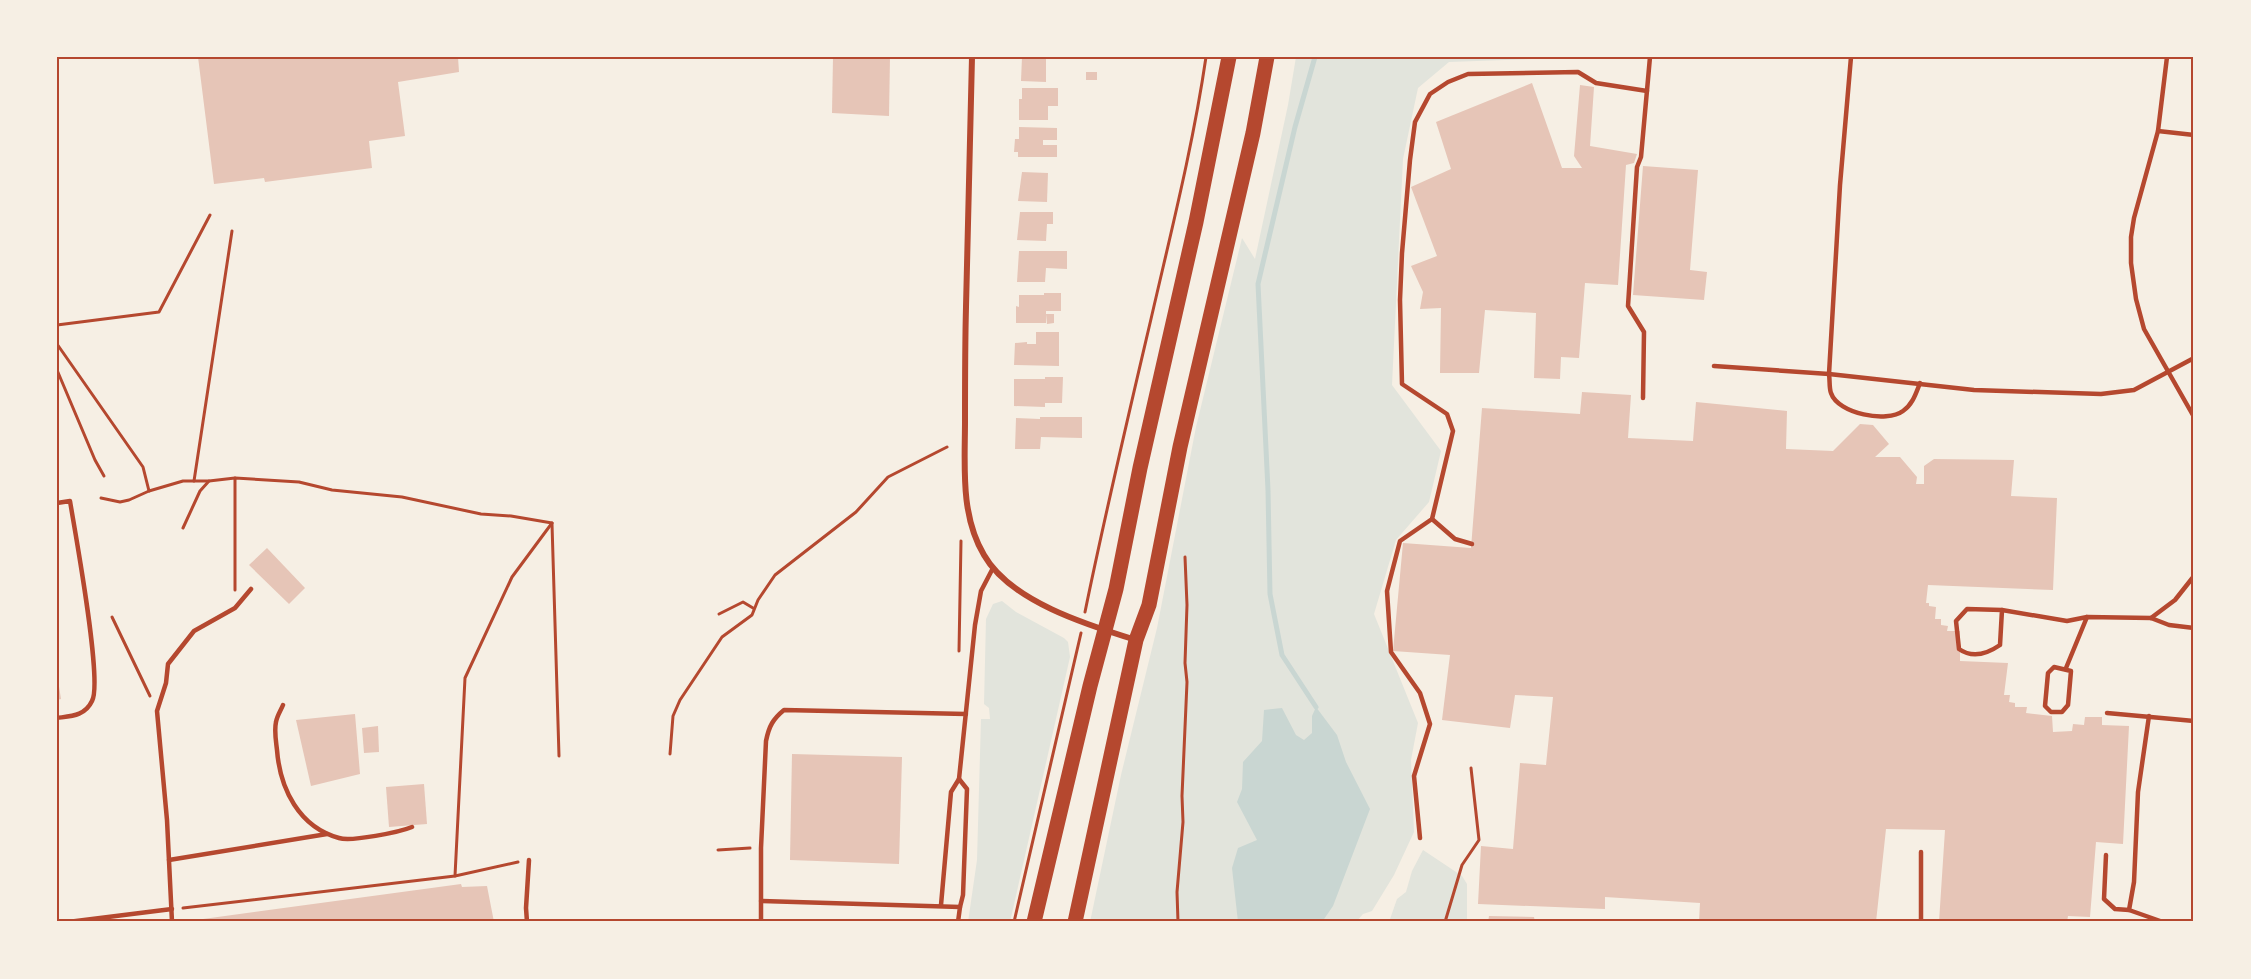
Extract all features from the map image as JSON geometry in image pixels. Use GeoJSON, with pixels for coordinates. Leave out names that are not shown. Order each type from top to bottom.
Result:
{"type":"FeatureCollection","features":[{"type":"Feature","properties":{"kind":"main road"},"geometry":{"type":"LineString","coordinates":[[1034,922],[1090,686],[1106,630],[1196,222],[1229,57]]}},
{"type":"Feature","properties":{"kind":"main road"},"geometry":{"type":"LineString","coordinates":[[1075,922],[1136,640],[1149,605],[1180,447],[1253,133],[1267,57]]}},
{"type":"Feature","properties":{"kind":"street"},"geometry":{"type":"LineString","coordinates":[[972,57],[965,364],[969,518],[976,540],[993,568],[1013,585],[1040,603],[1136,640]]}},
{"type":"Feature","properties":{"kind":"lane"},"geometry":{"type":"LineString","coordinates":[[1643,398],[1644,332],[1628,306],[1637,167],[1641,157],[1650,57]]}},
{"type":"Feature","properties":{"kind":"lane"},"geometry":{"type":"LineString","coordinates":[[1851,57],[1840,185],[1829,374],[1831,394],[1851,412],[1891,417],[1904,411],[1913,400],[1920,383]]}},
{"type":"Feature","properties":{"kind":"lane"},"geometry":{"type":"LineString","coordinates":[[2167,57],[2158,130],[2134,218],[2130,251],[2133,284],[2140,318],[2147,335],[2194,417]]}},
{"type":"Feature","properties":{"kind":"lane"},"geometry":{"type":"LineString","coordinates":[[1420,838],[1414,776],[1431,724],[1420,693],[1391,652],[1387,591],[1400,541],[1432,519],[1453,431],[1447,414],[1402,384],[1400,300],[1402,253],[1415,122],[1430,94],[1448,82],[1468,74],[1578,72],[1596,83],[1647,91]]}},
{"type":"Feature","properties":{"kind":"lane"},"geometry":{"type":"LineString","coordinates":[[2158,130],[2194,135]]}},
{"type":"Feature","properties":{"kind":"lane"},"geometry":{"type":"LineString","coordinates":[[1714,366],[1829,374],[1974,390],[2108,394],[2134,390],[2194,358]]}},
{"type":"Feature","properties":{"kind":"lane"},"geometry":{"type":"LineString","coordinates":[[57,503],[70,501],[96,686],[94,699],[82,713],[57,718]]}},
{"type":"Feature","properties":{"kind":"lane"},"geometry":{"type":"LineString","coordinates":[[1432,519],[1455,539],[1472,544]]}},
{"type":"Feature","properties":{"kind":"lane"},"geometry":{"type":"LineString","coordinates":[[941,905],[951,792],[959,779],[975,625],[981,591],[993,568]]}},
{"type":"Feature","properties":{"kind":"lane"},"geometry":{"type":"LineString","coordinates":[[2151,618],[2175,600],[2194,576]]}},
{"type":"Feature","properties":{"kind":"lane"},"geometry":{"type":"LineString","coordinates":[[172,922],[157,711],[166,683],[168,664],[194,631],[235,608],[251,589]]}},
{"type":"Feature","properties":{"kind":"lane"},"geometry":{"type":"LineString","coordinates":[[2002,610],[2000,645],[1987,654],[1966,654],[1959,649],[1956,621],[1967,609],[2002,610],[2067,621],[2087,617],[2151,618],[2169,625],[2194,628]]}},
{"type":"Feature","properties":{"kind":"lane"},"geometry":{"type":"LineString","coordinates":[[2066,668],[2087,617]]}},
{"type":"Feature","properties":{"kind":"lane"},"geometry":{"type":"LineString","coordinates":[[2054,667],[2066,668],[2071,671],[2067,708],[2062,712],[2051,712],[2045,706],[2049,671],[2054,667]]}},
{"type":"Feature","properties":{"kind":"lane"},"geometry":{"type":"LineString","coordinates":[[283,705],[276,721],[278,764],[283,786],[293,804],[307,820],[327,834],[342,839],[399,832],[412,827]]}},
{"type":"Feature","properties":{"kind":"lane"},"geometry":{"type":"LineString","coordinates":[[761,922],[761,848],[769,728],[775,717],[784,710],[966,714]]}},
{"type":"Feature","properties":{"kind":"lane"},"geometry":{"type":"LineString","coordinates":[[2108,713],[2194,721]]}},
{"type":"Feature","properties":{"kind":"lane"},"geometry":{"type":"LineString","coordinates":[[2129,910],[2134,882],[2138,792],[2149,716]]}},
{"type":"Feature","properties":{"kind":"lane"},"geometry":{"type":"LineString","coordinates":[[958,922],[963,895],[967,789],[959,779]]}},
{"type":"Feature","properties":{"kind":"lane"},"geometry":{"type":"LineString","coordinates":[[169,860],[327,834]]}},
{"type":"Feature","properties":{"kind":"lane"},"geometry":{"type":"LineString","coordinates":[[1921,852],[1921,922]]}},
{"type":"Feature","properties":{"kind":"lane"},"geometry":{"type":"LineString","coordinates":[[2106,855],[2104,899],[2115,909],[2129,910],[2163,922]]}},
{"type":"Feature","properties":{"kind":"lane"},"geometry":{"type":"LineString","coordinates":[[527,922],[529,860]]}},
{"type":"Feature","properties":{"kind":"lane"},"geometry":{"type":"LineString","coordinates":[[761,901],[960,907]]}},
{"type":"Feature","properties":{"kind":"lane"},"geometry":{"type":"LineString","coordinates":[[68,922],[172,909]]}},
{"type":"Feature","properties":{"kind":"path"},"geometry":{"type":"LineString","coordinates":[[1090,586],[1173,227],[1206,57]]}},
{"type":"Feature","properties":{"kind":"path"},"geometry":{"type":"LineString","coordinates":[[57,325],[159,312],[210,215]]}},
{"type":"Feature","properties":{"kind":"path"},"geometry":{"type":"LineString","coordinates":[[194,481],[231,231]]}},
{"type":"Feature","properties":{"kind":"path"},"geometry":{"type":"LineString","coordinates":[[57,344],[143,467],[149,491]]}},
{"type":"Feature","properties":{"kind":"path"},"geometry":{"type":"LineString","coordinates":[[57,370],[94,460],[104,476]]}},
{"type":"Feature","properties":{"kind":"path"},"geometry":{"type":"LineString","coordinates":[[670,754],[673,716],[680,700],[722,637],[752,615],[753,608],[775,574],[856,512],[888,477],[947,447]]}},
{"type":"Feature","properties":{"kind":"path"},"geometry":{"type":"LineString","coordinates":[[101,498],[120,502],[183,481],[235,478],[299,482],[332,490],[402,497],[481,514],[511,516],[552,524]]}},
{"type":"Feature","properties":{"kind":"path"},"geometry":{"type":"LineString","coordinates":[[235,478],[235,608]]}},
{"type":"Feature","properties":{"kind":"path"},"geometry":{"type":"LineString","coordinates":[[183,528],[200,490],[208,481]]}},
{"type":"Feature","properties":{"kind":"path"},"geometry":{"type":"LineString","coordinates":[[552,524],[559,756]]}},
{"type":"Feature","properties":{"kind":"path"},"geometry":{"type":"LineString","coordinates":[[455,876],[465,678],[512,577],[552,524]]}},
{"type":"Feature","properties":{"kind":"path"},"geometry":{"type":"LineString","coordinates":[[959,656],[961,542]]}},
{"type":"Feature","properties":{"kind":"path"},"geometry":{"type":"LineString","coordinates":[[1178,922],[1177,892],[1183,822],[1187,682],[1185,557]]}},
{"type":"Feature","properties":{"kind":"path"},"geometry":{"type":"LineString","coordinates":[[719,614],[743,602],[753,608]]}},
{"type":"Feature","properties":{"kind":"path"},"geometry":{"type":"LineString","coordinates":[[112,617],[157,711]]}},
{"type":"Feature","properties":{"kind":"path"},"geometry":{"type":"LineString","coordinates":[[1014,922],[1074,662]]}},
{"type":"Feature","properties":{"kind":"path"},"geometry":{"type":"LineString","coordinates":[[1445,922],[1462,865],[1479,840],[1471,768]]}},
{"type":"Feature","properties":{"kind":"path"},"geometry":{"type":"LineString","coordinates":[[718,850],[761,848]]}},
{"type":"Feature","properties":{"kind":"path"},"geometry":{"type":"LineString","coordinates":[[172,909],[455,876],[529,860]]}},
{"type":"Feature","properties":{"kind":"shaded area"},"geometry":{"type":"Polygon","coordinates":[[[1296,57],[1591,57],[1449,62],[1418,88],[1403,159],[1392,385],[1441,451],[1429,502],[1396,540],[1374,614],[1418,723],[1411,760],[1414,832],[1394,875],[1372,911],[1363,914],[1356,922],[1090,922],[1121,775],[1157,628],[1196,427],[1242,238],[1255,259],[1296,57]]]}},
{"type":"Feature","properties":{"kind":"shaded area"},"geometry":{"type":"Polygon","coordinates":[[[1002,601],[1016,612],[1064,638],[1068,642],[1070,657],[1010,922],[968,922],[977,860],[981,719],[990,719],[989,708],[984,704],[986,619],[993,604],[1002,601]]]}},
{"type":"Feature","properties":{"kind":"shaded area"},"geometry":{"type":"Polygon","coordinates":[[[1316,707],[1337,735],[1346,762],[1370,809],[1333,906],[1322,922],[1238,922],[1232,868],[1238,848],[1257,840],[1237,802],[1242,789],[1243,762],[1262,741],[1264,710],[1282,708],[1296,735],[1304,740],[1312,733],[1312,716],[1316,707]]]}},
{"type":"Feature","properties":{"kind":"shaded area"},"geometry":{"type":"Polygon","coordinates":[[[1423,850],[1462,876],[1467,884],[1467,922],[1389,922],[1397,899],[1406,892],[1412,871],[1423,850]]]}},
{"type":"Feature","properties":{"kind":"building"},"geometry":{"type":"Polygon","coordinates":[[[198,57],[458,57],[459,72],[398,82],[405,136],[369,141],[372,168],[265,182],[264,178],[214,184],[198,57]]]}},
{"type":"Feature","properties":{"kind":"building"},"geometry":{"type":"Polygon","coordinates":[[[833,57],[890,57],[889,116],[832,113],[833,57]]]}},
{"type":"Feature","properties":{"kind":"building"},"geometry":{"type":"Polygon","coordinates":[[[1022,57],[1046,57],[1046,82],[1021,81],[1022,57]]]}},
{"type":"Feature","properties":{"kind":"building"},"geometry":{"type":"Polygon","coordinates":[[[1086,72],[1097,72],[1097,80],[1086,80],[1086,72]]]}},
{"type":"Feature","properties":{"kind":"building"},"geometry":{"type":"Polygon","coordinates":[[[1532,83],[1562,168],[1582,168],[1574,156],[1580,85],[1594,87],[1590,146],[1637,154],[1634,163],[1626,165],[1618,285],[1585,283],[1579,358],[1561,357],[1560,379],[1534,378],[1536,313],[1485,310],[1479,373],[1440,373],[1441,308],[1420,309],[1423,292],[1411,266],[1437,256],[1411,187],[1451,169],[1436,122],[1532,83]]]}},
{"type":"Feature","properties":{"kind":"building"},"geometry":{"type":"Polygon","coordinates":[[[1022,88],[1058,88],[1058,106],[1048,106],[1048,120],[1019,120],[1019,99],[1022,99],[1022,88]]]}},
{"type":"Feature","properties":{"kind":"building"},"geometry":{"type":"Polygon","coordinates":[[[1019,127],[1057,128],[1057,140],[1043,140],[1043,145],[1057,145],[1057,157],[1018,157],[1018,152],[1014,152],[1015,139],[1019,139],[1019,127]]]}},
{"type":"Feature","properties":{"kind":"building"},"geometry":{"type":"Polygon","coordinates":[[[1643,166],[1698,170],[1690,270],[1707,272],[1704,300],[1633,295],[1643,166]]]}},
{"type":"Feature","properties":{"kind":"building"},"geometry":{"type":"Polygon","coordinates":[[[1022,172],[1048,173],[1047,202],[1018,201],[1022,172]]]}},
{"type":"Feature","properties":{"kind":"building"},"geometry":{"type":"Polygon","coordinates":[[[1020,212],[1053,212],[1053,224],[1047,224],[1046,241],[1017,240],[1020,212]]]}},
{"type":"Feature","properties":{"kind":"building"},"geometry":{"type":"Polygon","coordinates":[[[1019,251],[1067,251],[1067,269],[1046,268],[1045,282],[1017,282],[1019,251]]]}},
{"type":"Feature","properties":{"kind":"building"},"geometry":{"type":"Polygon","coordinates":[[[1044,293],[1061,293],[1061,311],[1046,311],[1046,323],[1016,323],[1016,306],[1019,307],[1019,295],[1044,295],[1044,293]]]}},
{"type":"Feature","properties":{"kind":"building"},"geometry":{"type":"Polygon","coordinates":[[[1046,314],[1054,314],[1054,323],[1047,324],[1046,314]]]}},
{"type":"Feature","properties":{"kind":"building"},"geometry":{"type":"Polygon","coordinates":[[[1036,332],[1059,332],[1059,366],[1014,365],[1015,343],[1036,344],[1036,332]]]}},
{"type":"Feature","properties":{"kind":"building"},"geometry":{"type":"Polygon","coordinates":[[[1045,377],[1063,377],[1062,403],[1045,403],[1045,407],[1014,406],[1014,379],[1045,379],[1045,377]]]}},
{"type":"Feature","properties":{"kind":"building"},"geometry":{"type":"Polygon","coordinates":[[[1582,392],[1631,395],[1628,438],[1693,441],[1696,402],[1787,411],[1786,449],[1833,451],[1860,424],[1873,425],[1889,444],[1875,457],[1900,457],[1917,477],[1916,484],[1924,484],[1924,466],[1934,459],[2014,460],[2011,496],[2057,498],[2053,590],[1928,585],[1926,603],[1936,607],[1935,619],[1941,619],[1941,625],[1948,626],[1947,631],[1960,631],[1960,661],[2008,663],[2004,695],[2010,695],[2009,702],[2015,703],[2015,707],[2027,707],[2026,713],[2052,716],[2053,732],[2072,731],[2073,724],[2084,725],[2085,717],[2102,717],[2102,725],[2129,726],[2123,844],[2096,842],[2090,917],[2068,916],[2067,922],[1939,922],[1945,830],[1886,829],[1876,922],[1699,922],[1700,903],[1605,897],[1605,909],[1478,904],[1481,846],[1513,849],[1520,763],[1546,765],[1553,697],[1515,695],[1510,728],[1442,720],[1450,655],[1393,651],[1403,543],[1471,548],[1482,408],[1580,414],[1582,392]]]}},
{"type":"Feature","properties":{"kind":"building"},"geometry":{"type":"Polygon","coordinates":[[[1040,417],[1082,417],[1082,438],[1041,437],[1040,449],[1015,449],[1016,418],[1040,419],[1040,417]]]}},
{"type":"Feature","properties":{"kind":"building"},"geometry":{"type":"Polygon","coordinates":[[[267,548],[305,588],[289,604],[249,565],[267,548]]]}},
{"type":"Feature","properties":{"kind":"building"},"geometry":{"type":"Polygon","coordinates":[[[57,674],[61,699],[57,700],[57,674]]]}},
{"type":"Feature","properties":{"kind":"building"},"geometry":{"type":"Polygon","coordinates":[[[355,714],[360,774],[311,786],[296,720],[355,714]]]}},
{"type":"Feature","properties":{"kind":"building"},"geometry":{"type":"Polygon","coordinates":[[[378,726],[379,752],[364,753],[362,728],[378,726]]]}},
{"type":"Feature","properties":{"kind":"building"},"geometry":{"type":"Polygon","coordinates":[[[792,754],[902,757],[899,864],[790,860],[792,754]]]}},
{"type":"Feature","properties":{"kind":"building"},"geometry":{"type":"Polygon","coordinates":[[[424,784],[427,824],[389,827],[386,787],[424,784]]]}},
{"type":"Feature","properties":{"kind":"building"},"geometry":{"type":"Polygon","coordinates":[[[461,884],[462,887],[487,886],[494,922],[203,922],[203,919],[461,884]]]}},
{"type":"Feature","properties":{"kind":"building"},"geometry":{"type":"Polygon","coordinates":[[[1489,916],[1534,917],[1535,922],[1488,922],[1489,916]]]}},
{"type":"Feature","properties":{"kind":"waterway"},"geometry":{"type":"LineString","coordinates":[[1315,57],[1295,127],[1258,284],[1268,490],[1270,594],[1282,655],[1316,707]]}}]}
